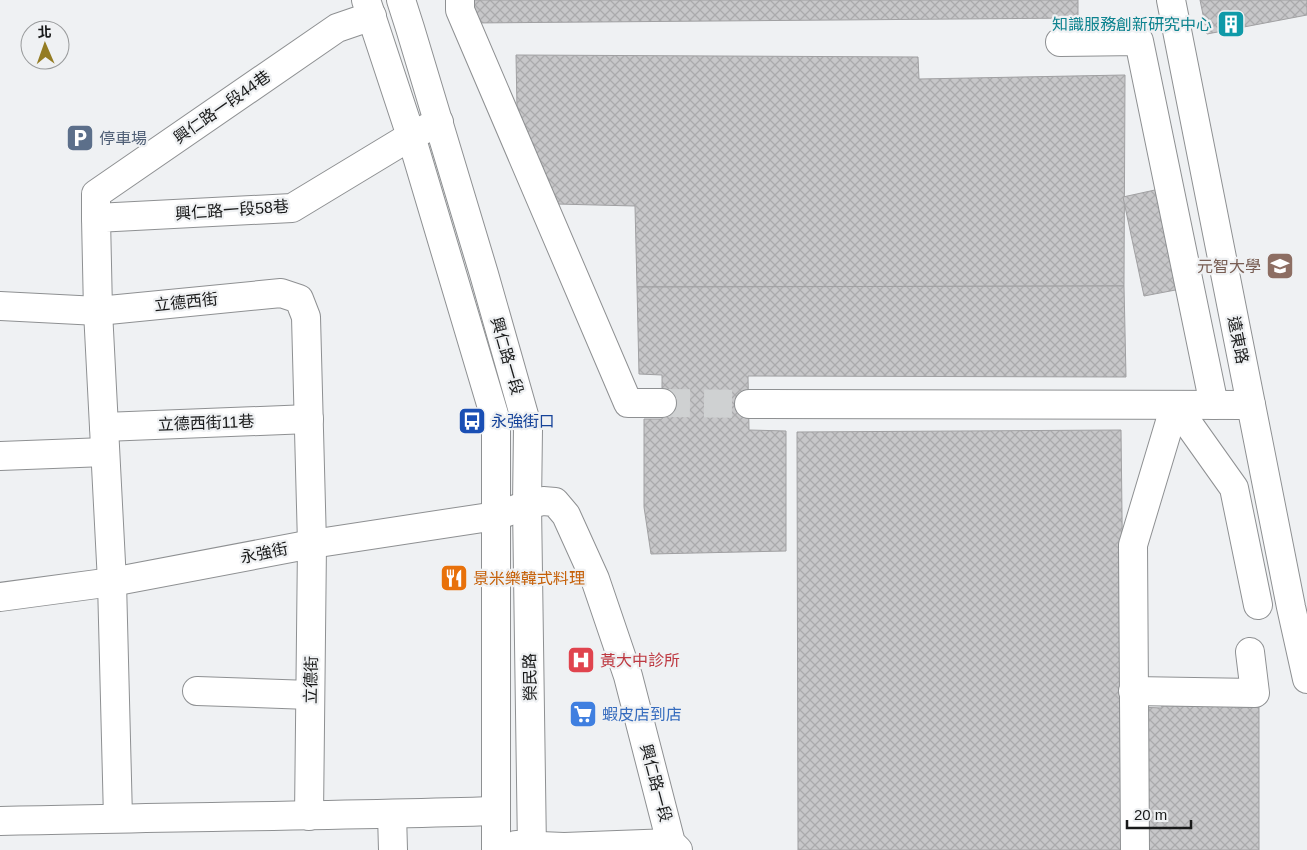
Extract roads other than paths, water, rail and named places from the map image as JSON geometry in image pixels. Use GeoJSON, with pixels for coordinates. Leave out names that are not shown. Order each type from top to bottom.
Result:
{"type":"FeatureCollection","features":[{"type":"Feature","properties":{"kind":"street","name":"興仁路一段"},"geometry":{"type":"LineString","coordinates":[[400,0],[482,264],[528,429],[527,504],[555,502],[566,516],[595,579],[628,676],[674,846]]}},
{"type":"Feature","properties":{"kind":"street"},"geometry":{"type":"LineString","coordinates":[[460,0],[460,10],[628,403],[662,403]]}},
{"type":"Feature","properties":{"kind":"street","name":"遠東路"},"geometry":{"type":"LineString","coordinates":[[1171,0],[1251,405],[1299,607],[1307,678]]}},
{"type":"Feature","properties":{"kind":"street","name":"興仁路一段"},"geometry":{"type":"LineString","coordinates":[[369,8],[411,136],[496,421],[496,516]]}},
{"type":"Feature","properties":{"kind":"street","name":"興仁路一段44巷"},"geometry":{"type":"LineString","coordinates":[[96,218],[96,194],[369,8]]}},
{"type":"Feature","properties":{"kind":"street"},"geometry":{"type":"LineString","coordinates":[[1060,42],[1139,40],[1214,405]]}},
{"type":"Feature","properties":{"kind":"street","name":"興仁路一段58巷"},"geometry":{"type":"LineString","coordinates":[[96,218],[292,208],[411,136],[439,122]]}},
{"type":"Feature","properties":{"kind":"street"},"geometry":{"type":"LineString","coordinates":[[96,218],[98,311],[112,582],[118,818]]}},
{"type":"Feature","properties":{"kind":"street","name":"立德西街"},"geometry":{"type":"LineString","coordinates":[[98,311],[281,293],[299,299],[306,317],[312,544]]}},
{"type":"Feature","properties":{"kind":"street"},"geometry":{"type":"LineString","coordinates":[[0,306],[98,311]]}},
{"type":"Feature","properties":{"kind":"street"},"geometry":{"type":"LineString","coordinates":[[749,404],[1251,405]]}},
{"type":"Feature","properties":{"kind":"street"},"geometry":{"type":"LineString","coordinates":[[1175,405],[1234,488],[1258,605]]}},
{"type":"Feature","properties":{"kind":"street"},"geometry":{"type":"LineString","coordinates":[[1134,850],[1132,545],[1175,405]]}},
{"type":"Feature","properties":{"kind":"street","name":"立德西街11巷"},"geometry":{"type":"LineString","coordinates":[[0,456],[104,439],[309,419]]}},
{"type":"Feature","properties":{"kind":"street","name":"永強街"},"geometry":{"type":"LineString","coordinates":[[0,597],[112,582],[312,544],[496,516],[527,504]]}},
{"type":"Feature","properties":{"kind":"street","name":"榮民路"},"geometry":{"type":"LineString","coordinates":[[527,504],[532,848]]}},
{"type":"Feature","properties":{"kind":"street","name":"榮民路"},"geometry":{"type":"LineString","coordinates":[[496,516],[496,847]]}},
{"type":"Feature","properties":{"kind":"street","name":"立德街"},"geometry":{"type":"LineString","coordinates":[[309,816],[312,544]]}},
{"type":"Feature","properties":{"kind":"street"},"geometry":{"type":"LineString","coordinates":[[1134,691],[1255,693],[1250,652]]}},
{"type":"Feature","properties":{"kind":"street"},"geometry":{"type":"LineString","coordinates":[[197,691],[310,696]]}},
{"type":"Feature","properties":{"kind":"street"},"geometry":{"type":"LineString","coordinates":[[0,821],[495,811]]}},
{"type":"Feature","properties":{"kind":"street"},"geometry":{"type":"LineString","coordinates":[[392,814],[393,850]]}},
{"type":"Feature","properties":{"kind":"street"},"geometry":{"type":"LineString","coordinates":[[496,847],[674,846]]}},
{"type":"Feature","properties":{"kind":"tunnel"},"geometry":{"type":"LineString","coordinates":[[662,403],[749,404]]}},
{"type":"Feature","properties":{"kind":"place","name":"知識服務創新研究中心"},"geometry":{"type":"Point","coordinates":[1231,24]}},
{"type":"Feature","properties":{"kind":"place","name":"停車場"},"geometry":{"type":"Point","coordinates":[80,138]}},
{"type":"Feature","properties":{"kind":"place","name":"元智大學"},"geometry":{"type":"Point","coordinates":[1280,266]}},
{"type":"Feature","properties":{"kind":"place","name":"永強街口"},"geometry":{"type":"Point","coordinates":[472,421]}},
{"type":"Feature","properties":{"kind":"place","name":"景米樂韓式料理"},"geometry":{"type":"Point","coordinates":[454,578]}},
{"type":"Feature","properties":{"kind":"place","name":"黃大中診所"},"geometry":{"type":"Point","coordinates":[581,660]}},
{"type":"Feature","properties":{"kind":"place","name":"蝦皮店到店"},"geometry":{"type":"Point","coordinates":[583,714]}}]}
